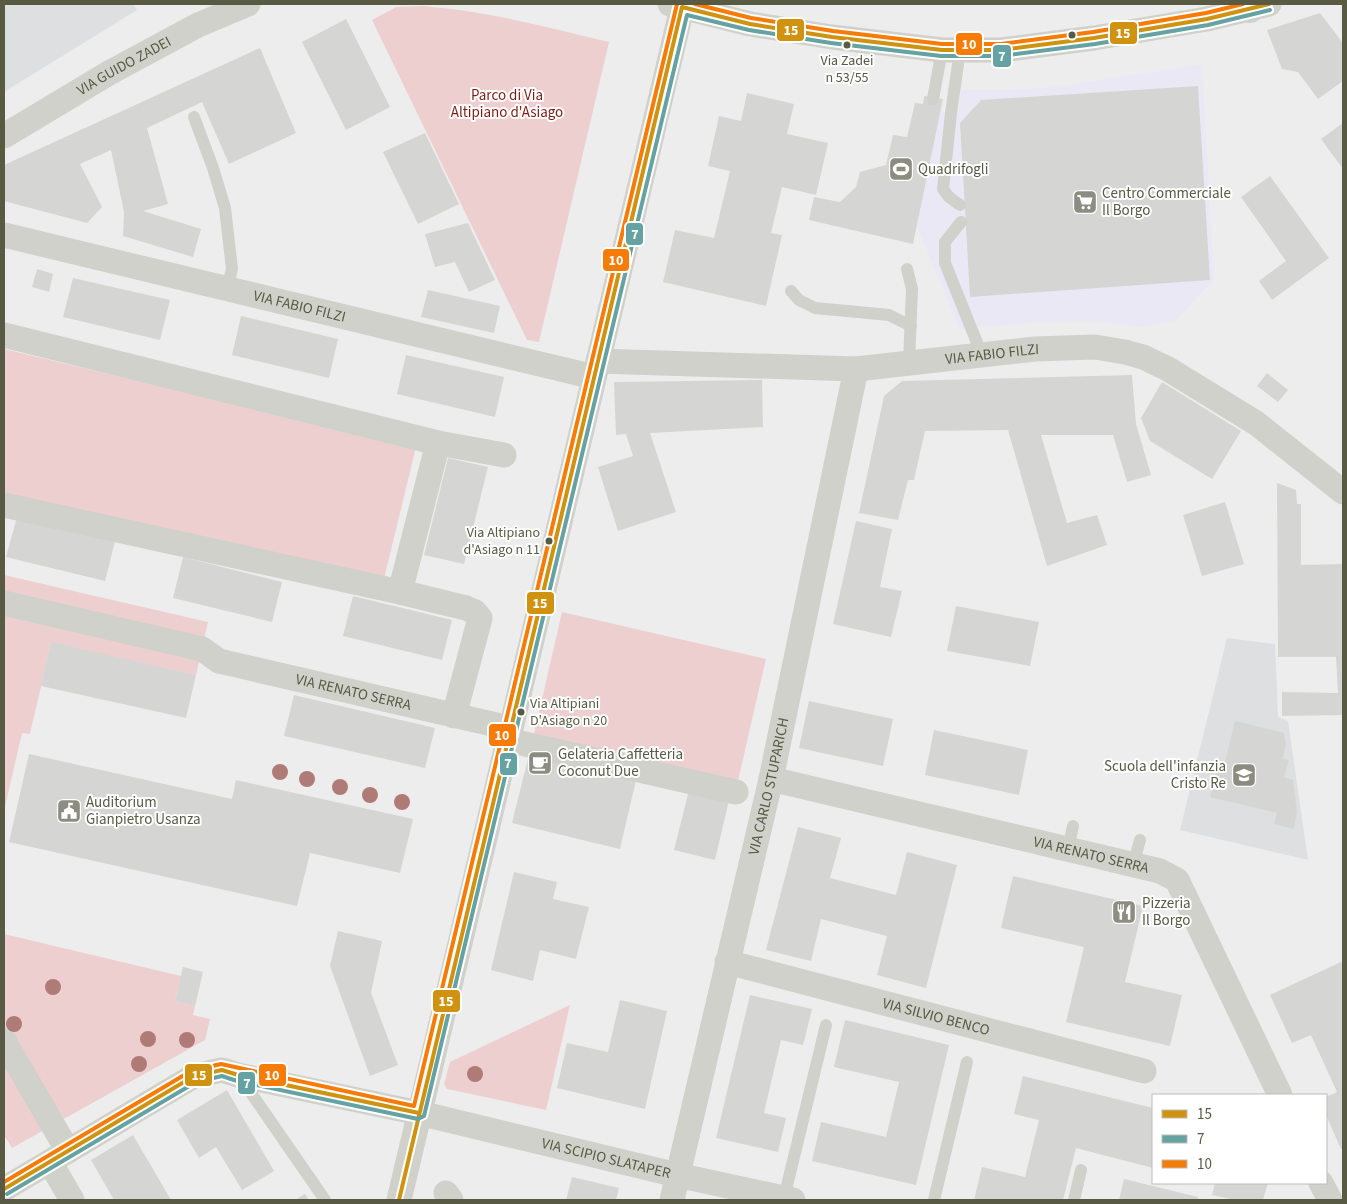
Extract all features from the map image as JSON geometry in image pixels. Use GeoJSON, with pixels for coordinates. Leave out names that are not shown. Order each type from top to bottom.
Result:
{"type":"FeatureCollection","features":[{"type":"Feature","properties":{"kind":"street","name":"VIA GUIDO ZADEI"},"geometry":{"type":"LineString","coordinates":[[4,136],[126,64],[198,25],[248,4]]}},
{"type":"Feature","properties":{"kind":"street"},"geometry":{"type":"LineString","coordinates":[[399,1200],[596,369],[678,5],[750,24],[832,37],[951,50],[1001,50],[1094,38],[1207,19],[1257,6]]}},
{"type":"Feature","properties":{"kind":"street","name":"VIA FABIO FILZI"},"geometry":{"type":"LineString","coordinates":[[4,235],[227,289],[596,369],[856,369],[1035,349],[1095,346],[1143,357],[1168,369],[1256,423],[1343,492]]}},
{"type":"Feature","properties":{"kind":"street"},"geometry":{"type":"LineString","coordinates":[[4,336],[438,443],[504,455]]}},
{"type":"Feature","properties":{"kind":"street","name":"VIA CARLO STUPARICH"},"geometry":{"type":"LineString","coordinates":[[672,1200],[771,778],[856,369]]}},
{"type":"Feature","properties":{"kind":"street"},"geometry":{"type":"LineString","coordinates":[[400,592],[438,443]]}},
{"type":"Feature","properties":{"kind":"street"},"geometry":{"type":"LineString","coordinates":[[4,505],[400,592],[466,608],[475,612],[480,618],[454,716]]}},
{"type":"Feature","properties":{"kind":"street","name":"VIA RENATO SERRA"},"geometry":{"type":"LineString","coordinates":[[4,603],[202,649],[219,661],[454,716],[509,734],[736,792]]}},
{"type":"Feature","properties":{"kind":"street","name":"VIA RENATO SERRA"},"geometry":{"type":"LineString","coordinates":[[771,778],[1071,838],[1133,865],[1160,871],[1177,880],[1280,1094]]}},
{"type":"Feature","properties":{"kind":"street","name":"VIA SILVIO BENCO"},"geometry":{"type":"LineString","coordinates":[[727,962],[1144,1071]]}},
{"type":"Feature","properties":{"kind":"street"},"geometry":{"type":"LineString","coordinates":[[4,1041],[59,1157],[72,1200]]}},
{"type":"Feature","properties":{"kind":"street","name":"VIA SCIPIO SLATAPER"},"geometry":{"type":"LineString","coordinates":[[4,1189],[194,1076],[222,1070],[419,1113],[788,1199]]}},
{"type":"Feature","properties":{"kind":"street"},"geometry":{"type":"LineString","coordinates":[[1322,1184],[1330,1200]]}},
{"type":"Feature","properties":{"kind":"lane"},"geometry":{"type":"LineString","coordinates":[[933,99],[951,50]]}},
{"type":"Feature","properties":{"kind":"lane"},"geometry":{"type":"LineString","coordinates":[[951,50],[950,113],[942,189],[960,205]]}},
{"type":"Feature","properties":{"kind":"lane"},"geometry":{"type":"LineString","coordinates":[[194,117],[213,168],[225,208],[232,269],[227,289]]}},
{"type":"Feature","properties":{"kind":"lane"},"geometry":{"type":"LineString","coordinates":[[961,222],[945,242],[945,263],[982,355]]}},
{"type":"Feature","properties":{"kind":"lane"},"geometry":{"type":"LineString","coordinates":[[907,269],[912,289],[909,363]]}},
{"type":"Feature","properties":{"kind":"lane"},"geometry":{"type":"LineString","coordinates":[[791,291],[799,300],[815,308],[889,316],[911,326]]}},
{"type":"Feature","properties":{"kind":"lane"},"geometry":{"type":"LineString","coordinates":[[1133,865],[1140,840]]}},
{"type":"Feature","properties":{"kind":"lane"},"geometry":{"type":"LineString","coordinates":[[788,1199],[826,1026]]}},
{"type":"Feature","properties":{"kind":"lane"},"geometry":{"type":"LineString","coordinates":[[934,1200],[967,1062]]}},
{"type":"Feature","properties":{"kind":"lane"},"geometry":{"type":"LineString","coordinates":[[238,1075],[325,1200]]}},
{"type":"Feature","properties":{"kind":"lane"},"geometry":{"type":"LineString","coordinates":[[1074,1200],[1081,1170]]}},
{"type":"Feature","properties":{"kind":"shaded area"},"geometry":{"type":"Polygon","coordinates":[[[4,4],[133,4],[137,10],[4,92],[4,4]]]}},
{"type":"Feature","properties":{"kind":"shaded area","name":"Centro Commerciale Il Borgo"},"geometry":{"type":"Polygon","coordinates":[[[1202,64],[1214,280],[1176,320],[1140,327],[1106,322],[1060,321],[959,328],[917,226],[940,111],[958,114],[961,90],[1008,90],[1064,86],[1202,64]]]}},
{"type":"Feature","properties":{"kind":"shaded area","name":"Scuola dell'infanzia Cristo Re"},"geometry":{"type":"Polygon","coordinates":[[[1227,638],[1275,644],[1278,717],[1288,721],[1308,860],[1180,830],[1227,638]]]}},
{"type":"Feature","properties":{"kind":"green space","name":"Parco di Via Altipiano d'Asiago"},"geometry":{"type":"Polygon","coordinates":[[[423,6],[494,16],[609,42],[539,342],[527,340],[372,20],[396,7],[423,6]]]}},
{"type":"Feature","properties":{"kind":"green space"},"geometry":{"type":"Polygon","coordinates":[[[4,349],[416,447],[383,583],[4,493],[4,349]]]}},
{"type":"Feature","properties":{"kind":"green space"},"geometry":{"type":"Polygon","coordinates":[[[4,575],[208,622],[196,675],[51,643],[30,734],[22,733],[4,811],[4,575]]]}},
{"type":"Feature","properties":{"kind":"green space"},"geometry":{"type":"Polygon","coordinates":[[[562,612],[766,659],[737,785],[533,738],[562,612]]]}},
{"type":"Feature","properties":{"kind":"green space"},"geometry":{"type":"Polygon","coordinates":[[[4,934],[181,976],[175,1001],[195,1006],[193,1015],[210,1019],[205,1040],[12,1148],[4,1135],[4,934]]]}},
{"type":"Feature","properties":{"kind":"green space"},"geometry":{"type":"Polygon","coordinates":[[[570,1005],[546,1110],[447,1089],[444,1084],[450,1062],[570,1005]]]}},
{"type":"Feature","properties":{"kind":"building"},"geometry":{"type":"Polygon","coordinates":[[[1320,13],[1343,43],[1343,81],[1318,99],[1298,72],[1282,69],[1267,30],[1320,13]]]}},
{"type":"Feature","properties":{"kind":"building"},"geometry":{"type":"Polygon","coordinates":[[[346,19],[390,107],[346,130],[302,42],[346,19]]]}},
{"type":"Feature","properties":{"kind":"building"},"geometry":{"type":"Polygon","coordinates":[[[260,48],[296,133],[229,164],[202,102],[147,128],[168,204],[143,211],[201,229],[193,257],[123,236],[124,212],[111,150],[80,164],[102,207],[87,223],[4,201],[4,165],[260,48]]]}},
{"type":"Feature","properties":{"kind":"building","name":"Centro Commerciale Il Borgo"},"geometry":{"type":"Polygon","coordinates":[[[1198,86],[1210,280],[970,297],[960,123],[981,100],[1198,86]]]}},
{"type":"Feature","properties":{"kind":"building"},"geometry":{"type":"Polygon","coordinates":[[[747,93],[794,104],[787,134],[828,143],[816,195],[782,187],[771,233],[782,235],[766,306],[663,282],[675,230],[714,238],[730,171],[708,166],[719,116],[741,121],[747,93]]]}},
{"type":"Feature","properties":{"kind":"building","name":"Quadrifogli"},"geometry":{"type":"Polygon","coordinates":[[[924,96],[943,99],[913,244],[809,220],[814,197],[840,202],[856,187],[860,172],[886,165],[893,135],[907,137],[915,103],[923,104],[924,96]]]}},
{"type":"Feature","properties":{"kind":"building"},"geometry":{"type":"Polygon","coordinates":[[[1343,123],[1343,169],[1321,139],[1343,123]]]}},
{"type":"Feature","properties":{"kind":"building"},"geometry":{"type":"Polygon","coordinates":[[[425,133],[459,204],[418,224],[383,152],[425,133]]]}},
{"type":"Feature","properties":{"kind":"building"},"geometry":{"type":"Polygon","coordinates":[[[1270,176],[1329,258],[1272,300],[1259,281],[1286,261],[1241,197],[1270,176]]]}},
{"type":"Feature","properties":{"kind":"building"},"geometry":{"type":"Polygon","coordinates":[[[468,223],[495,280],[469,292],[455,262],[435,267],[425,234],[468,223]]]}},
{"type":"Feature","properties":{"kind":"building"},"geometry":{"type":"Polygon","coordinates":[[[37,269],[53,274],[49,292],[32,287],[37,269]]]}},
{"type":"Feature","properties":{"kind":"building"},"geometry":{"type":"Polygon","coordinates":[[[73,278],[170,300],[160,340],[63,317],[73,278]]]}},
{"type":"Feature","properties":{"kind":"building"},"geometry":{"type":"Polygon","coordinates":[[[428,290],[500,306],[494,333],[421,317],[428,290]]]}},
{"type":"Feature","properties":{"kind":"building"},"geometry":{"type":"Polygon","coordinates":[[[241,316],[338,339],[329,378],[232,355],[241,316]]]}},
{"type":"Feature","properties":{"kind":"building"},"geometry":{"type":"Polygon","coordinates":[[[406,355],[504,377],[495,417],[397,394],[406,355]]]}},
{"type":"Feature","properties":{"kind":"building"},"geometry":{"type":"Polygon","coordinates":[[[1267,373],[1288,390],[1278,402],[1257,386],[1267,373]]]}},
{"type":"Feature","properties":{"kind":"building"},"geometry":{"type":"Polygon","coordinates":[[[1132,375],[1136,424],[1151,475],[1127,482],[1113,435],[1041,435],[1067,523],[1097,515],[1107,545],[1047,566],[1008,430],[925,431],[914,480],[908,480],[898,520],[859,513],[884,396],[902,381],[1132,375]]]}},
{"type":"Feature","properties":{"kind":"building"},"geometry":{"type":"Polygon","coordinates":[[[762,380],[763,427],[650,433],[676,512],[618,531],[598,467],[633,456],[626,434],[616,435],[614,382],[762,380]]]}},
{"type":"Feature","properties":{"kind":"building"},"geometry":{"type":"Polygon","coordinates":[[[1162,382],[1241,431],[1212,479],[1150,441],[1141,418],[1162,382]]]}},
{"type":"Feature","properties":{"kind":"building"},"geometry":{"type":"Polygon","coordinates":[[[448,458],[488,467],[464,564],[424,555],[448,458]]]}},
{"type":"Feature","properties":{"kind":"building"},"geometry":{"type":"Polygon","coordinates":[[[1277,483],[1296,490],[1297,504],[1301,504],[1301,565],[1343,564],[1343,715],[1282,716],[1282,692],[1338,693],[1336,657],[1278,657],[1277,483]]]}},
{"type":"Feature","properties":{"kind":"building"},"geometry":{"type":"Polygon","coordinates":[[[1225,502],[1244,564],[1202,576],[1183,515],[1225,502]]]}},
{"type":"Feature","properties":{"kind":"building"},"geometry":{"type":"Polygon","coordinates":[[[17,517],[115,541],[105,581],[6,557],[17,517]]]}},
{"type":"Feature","properties":{"kind":"building"},"geometry":{"type":"Polygon","coordinates":[[[856,521],[892,529],[880,587],[902,591],[891,637],[833,624],[856,521]]]}},
{"type":"Feature","properties":{"kind":"building"},"geometry":{"type":"Polygon","coordinates":[[[183,557],[282,582],[272,622],[173,598],[183,557]]]}},
{"type":"Feature","properties":{"kind":"building"},"geometry":{"type":"Polygon","coordinates":[[[353,596],[452,620],[442,660],[343,636],[353,596]]]}},
{"type":"Feature","properties":{"kind":"building"},"geometry":{"type":"Polygon","coordinates":[[[956,606],[1039,622],[1030,666],[947,651],[956,606]]]}},
{"type":"Feature","properties":{"kind":"building"},"geometry":{"type":"Polygon","coordinates":[[[51,642],[196,675],[186,718],[41,686],[51,642]]]}},
{"type":"Feature","properties":{"kind":"building"},"geometry":{"type":"Polygon","coordinates":[[[294,695],[435,728],[425,768],[284,736],[294,695]]]}},
{"type":"Feature","properties":{"kind":"building"},"geometry":{"type":"Polygon","coordinates":[[[809,701],[893,719],[883,766],[799,748],[809,701]]]}},
{"type":"Feature","properties":{"kind":"building"},"geometry":{"type":"Polygon","coordinates":[[[1235,721],[1284,733],[1286,744],[1283,759],[1289,760],[1284,777],[1293,780],[1297,812],[1294,829],[1274,824],[1277,813],[1210,797],[1219,761],[1225,762],[1235,721]]]}},
{"type":"Feature","properties":{"kind":"building"},"geometry":{"type":"Polygon","coordinates":[[[934,730],[1028,750],[1019,795],[925,775],[934,730]]]}},
{"type":"Feature","properties":{"kind":"building"},"geometry":{"type":"Polygon","coordinates":[[[530,751],[637,776],[620,849],[512,823],[530,751]]]}},
{"type":"Feature","properties":{"kind":"building"},"geometry":{"type":"Polygon","coordinates":[[[29,754],[232,799],[236,780],[413,819],[400,873],[310,853],[297,906],[9,842],[29,754]]]}},
{"type":"Feature","properties":{"kind":"building"},"geometry":{"type":"Polygon","coordinates":[[[690,786],[730,796],[715,860],[674,850],[690,786]]]}},
{"type":"Feature","properties":{"kind":"building"},"geometry":{"type":"Polygon","coordinates":[[[798,827],[841,838],[830,878],[896,895],[907,852],[957,865],[926,988],[877,975],[887,936],[821,919],[811,961],[766,950],[798,827]]]}},
{"type":"Feature","properties":{"kind":"building"},"geometry":{"type":"Polygon","coordinates":[[[514,872],[557,882],[553,899],[589,907],[576,959],[540,950],[533,981],[491,970],[514,872]]]}},
{"type":"Feature","properties":{"kind":"building"},"geometry":{"type":"Polygon","coordinates":[[[1013,876],[1143,906],[1125,982],[1182,995],[1170,1046],[1066,1022],[1084,947],[1001,928],[1013,876]]]}},
{"type":"Feature","properties":{"kind":"building"},"geometry":{"type":"Polygon","coordinates":[[[338,931],[382,941],[371,993],[398,1065],[370,1076],[330,966],[338,931]]]}},
{"type":"Feature","properties":{"kind":"building"},"geometry":{"type":"Polygon","coordinates":[[[1343,961],[1343,1148],[1341,1149],[1327,1117],[1327,1097],[1337,1092],[1311,1035],[1292,1043],[1270,995],[1343,961]]]}},
{"type":"Feature","properties":{"kind":"building"},"geometry":{"type":"Polygon","coordinates":[[[183,967],[203,972],[195,1006],[175,1001],[183,967]]]}},
{"type":"Feature","properties":{"kind":"building"},"geometry":{"type":"Polygon","coordinates":[[[750,995],[812,1009],[803,1045],[781,1040],[764,1113],[786,1118],[778,1152],[716,1138],[750,995]]]}},
{"type":"Feature","properties":{"kind":"building"},"geometry":{"type":"Polygon","coordinates":[[[620,1000],[667,1011],[645,1109],[557,1088],[567,1043],[608,1052],[620,1000]]]}},
{"type":"Feature","properties":{"kind":"building"},"geometry":{"type":"Polygon","coordinates":[[[845,1020],[949,1045],[916,1185],[812,1161],[821,1122],[886,1137],[899,1082],[834,1067],[845,1020]]]}},
{"type":"Feature","properties":{"kind":"building"},"geometry":{"type":"Polygon","coordinates":[[[1023,1076],[1152,1108],[1152,1168],[1076,1148],[1063,1200],[974,1200],[982,1167],[1025,1177],[1039,1120],[1014,1114],[1023,1076]]]}},
{"type":"Feature","properties":{"kind":"building"},"geometry":{"type":"Polygon","coordinates":[[[227,1090],[274,1171],[242,1190],[216,1147],[199,1158],[177,1120],[227,1090]]]}},
{"type":"Feature","properties":{"kind":"building"},"geometry":{"type":"Polygon","coordinates":[[[133,1135],[171,1200],[114,1200],[91,1160],[133,1135]]]}},
{"type":"Feature","properties":{"kind":"building"},"geometry":{"type":"Polygon","coordinates":[[[572,1177],[619,1188],[616,1200],[566,1200],[572,1177]]]}},
{"type":"Feature","properties":{"kind":"building"},"geometry":{"type":"Polygon","coordinates":[[[1124,1179],[1198,1197],[1197,1200],[1119,1200],[1124,1179]]]}},
{"type":"Feature","properties":{"kind":"building"},"geometry":{"type":"Polygon","coordinates":[[[1215,1184],[1268,1184],[1263,1200],[1235,1200],[1212,1195],[1215,1184]]]}},
{"type":"Feature","properties":{"kind":"building"},"geometry":{"type":"Polygon","coordinates":[[[305,1194],[309,1200],[295,1200],[305,1194]]]}},
{"type":"Feature","properties":{"kind":"transit line","name":"10"},"geometry":{"type":"LineString","coordinates":[[4,1182],[191,1071],[221,1064],[414,1106],[677,4]]}},
{"type":"Feature","properties":{"kind":"transit line","name":"10"},"geometry":{"type":"LineString","coordinates":[[695,4],[751,18],[833,31],[942,44],[1001,44],[1093,32],[1206,13],[1243,4]]}},
{"type":"Feature","properties":{"kind":"transit line","name":"15"},"geometry":{"type":"LineString","coordinates":[[682,7],[750,24],[832,37],[942,50],[1001,50],[1094,38],[1207,19],[1269,4]]}},
{"type":"Feature","properties":{"kind":"transit line","name":"15"},"geometry":{"type":"LineString","coordinates":[[399,1200],[682,7]]}},
{"type":"Feature","properties":{"kind":"transit line","name":"7"},"geometry":{"type":"LineString","coordinates":[[7,1194],[196,1082],[222,1076],[237,1081],[418,1119],[424,1116],[687,15],[749,30],[831,43],[941,56],[1001,56],[1095,44],[1208,25],[1270,10]]}},
{"type":"Feature","properties":{"kind":"transit line","name":"15"},"geometry":{"type":"LineString","coordinates":[[4,1189],[194,1076],[222,1070],[419,1113]]}},
{"type":"Feature","properties":{"kind":"place","name":"Via Zadei n 53/55"},"geometry":{"type":"Point","coordinates":[847,45]}},
{"type":"Feature","properties":{"kind":"place","name":"Quadrifogli"},"geometry":{"type":"Point","coordinates":[901,169]}},
{"type":"Feature","properties":{"kind":"place","name":"Centro Commerciale Il Borgo"},"geometry":{"type":"Point","coordinates":[1085,202]}},
{"type":"Feature","properties":{"kind":"place","name":"Via Altipiano d'Asiago n 11"},"geometry":{"type":"Point","coordinates":[549,541]}},
{"type":"Feature","properties":{"kind":"place","name":"Via Altipiani D'Asiago n 20"},"geometry":{"type":"Point","coordinates":[521,712]}},
{"type":"Feature","properties":{"kind":"place","name":"Gelateria Caffetteria Coconut Due"},"geometry":{"type":"Point","coordinates":[540,763]}},
{"type":"Feature","properties":{"kind":"place","name":"Scuola dell'infanzia Cristo Re"},"geometry":{"type":"Point","coordinates":[1244,775]}},
{"type":"Feature","properties":{"kind":"place","name":"Auditorium Gianpietro Usanza"},"geometry":{"type":"Point","coordinates":[69,811]}},
{"type":"Feature","properties":{"kind":"place","name":"Pizzeria Il Borgo"},"geometry":{"type":"Point","coordinates":[1124,912]}}]}
